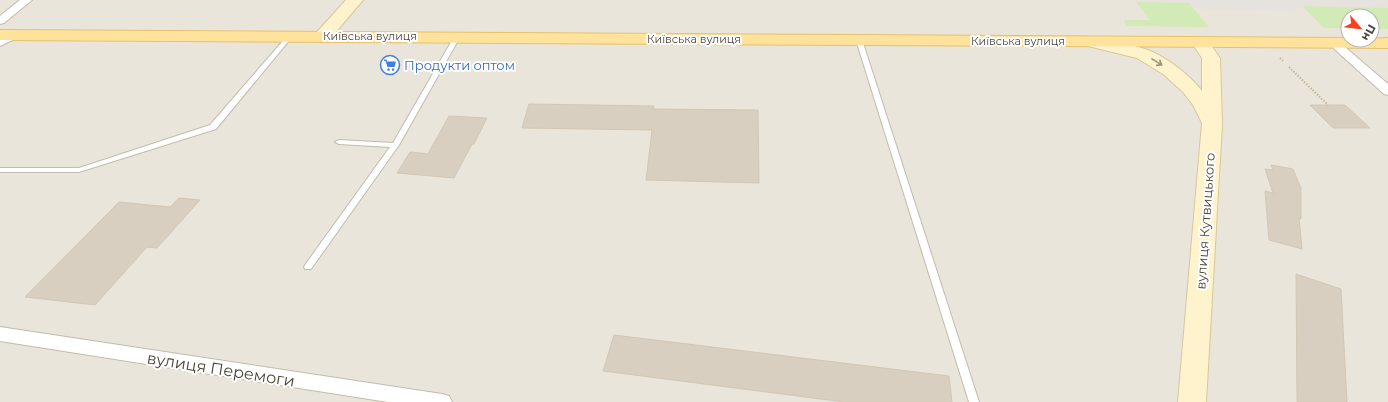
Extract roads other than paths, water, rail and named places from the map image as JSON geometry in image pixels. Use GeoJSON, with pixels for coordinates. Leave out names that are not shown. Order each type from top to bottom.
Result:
{"type":"FeatureCollection","features":[{"type":"Feature","properties":{"kind":"main road","name":"Київська вулиця"},"geometry":{"type":"LineString","coordinates":[[8,35],[1388,43]]}},
{"type":"Feature","properties":{"kind":"street"},"geometry":{"type":"LineString","coordinates":[[0,21],[28,0]]}},
{"type":"Feature","properties":{"kind":"street"},"geometry":{"type":"LineString","coordinates":[[323,36],[355,0]]}},
{"type":"Feature","properties":{"kind":"street"},"geometry":{"type":"LineString","coordinates":[[0,43],[8,35]]}},
{"type":"Feature","properties":{"kind":"street"},"geometry":{"type":"LineString","coordinates":[[1094,42],[1143,54],[1169,70],[1190,88],[1202,104],[1212,124]]}},
{"type":"Feature","properties":{"kind":"street","name":"вулиця Кутвицького"},"geometry":{"type":"LineString","coordinates":[[1192,402],[1212,124],[1211,58],[1200,42]]}},
{"type":"Feature","properties":{"kind":"street"},"geometry":{"type":"LineString","coordinates":[[1334,43],[1388,91]]}},
{"type":"Feature","properties":{"kind":"street","name":"вулиця Перемоги"},"geometry":{"type":"LineString","coordinates":[[0,334],[442,402]]}},
{"type":"Feature","properties":{"kind":"lane"},"geometry":{"type":"LineString","coordinates":[[0,170],[79,170],[213,127],[290,36]]}},
{"type":"Feature","properties":{"kind":"lane"},"geometry":{"type":"LineString","coordinates":[[308,267],[395,144],[457,37]]}},
{"type":"Feature","properties":{"kind":"lane"},"geometry":{"type":"LineString","coordinates":[[860,40],[974,402]]}},
{"type":"Feature","properties":{"kind":"lane"},"geometry":{"type":"LineString","coordinates":[[339,142],[395,144]]}},
{"type":"Feature","properties":{"kind":"place","name":"Продукти оптом"},"geometry":{"type":"Point","coordinates":[390,65]}}]}
